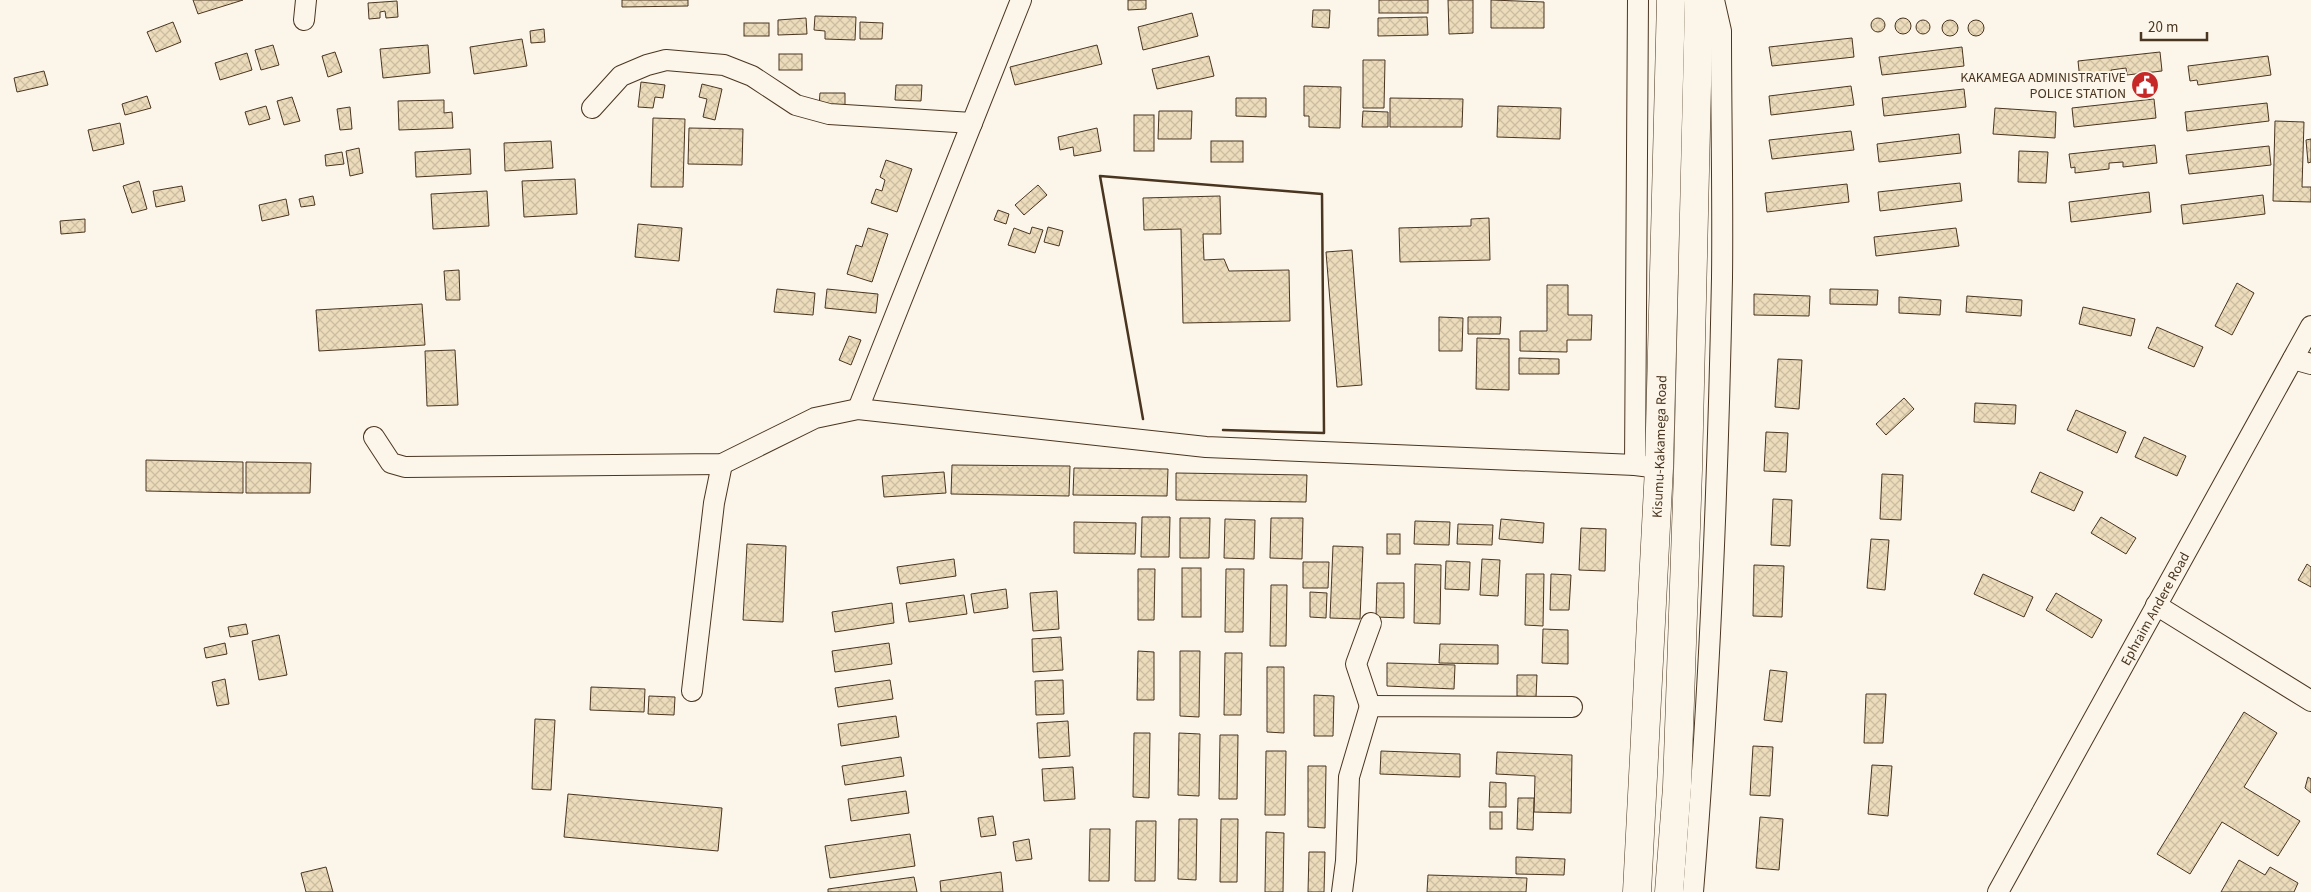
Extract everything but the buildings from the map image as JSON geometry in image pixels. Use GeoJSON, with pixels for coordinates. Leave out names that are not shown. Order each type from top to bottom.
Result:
{"type":"FeatureCollection","features":[{"type":"Feature","properties":{"kind":"highway","name":"Kisumu-Kakamega Road"},"geometry":{"type":"LineString","coordinates":[[1637,892],[1647,467],[1671,0]]}},
{"type":"Feature","properties":{"kind":"highway"},"geometry":{"type":"LineString","coordinates":[[1669,892],[1677,787],[1688,470],[1699,0]]}},
{"type":"Feature","properties":{"kind":"street"},"geometry":{"type":"LineString","coordinates":[[304,20],[306,0]]}},
{"type":"Feature","properties":{"kind":"street"},"geometry":{"type":"LineString","coordinates":[[858,409],[1021,0]]}},
{"type":"Feature","properties":{"kind":"street"},"geometry":{"type":"LineString","coordinates":[[374,437],[391,462],[405,467],[722,464],[815,418],[858,409],[1206,447],[1647,467],[1638,0]]}},
{"type":"Feature","properties":{"kind":"street"},"geometry":{"type":"LineString","coordinates":[[1693,892],[1702,785],[1716,512],[1722,276],[1721,31],[1714,0]]}},
{"type":"Feature","properties":{"kind":"street"},"geometry":{"type":"LineString","coordinates":[[592,108],[621,76],[647,65],[666,60],[724,65],[752,76],[796,106],[829,114],[972,124]]}},
{"type":"Feature","properties":{"kind":"street","name":"Ephraim Andere Road"},"geometry":{"type":"LineString","coordinates":[[1998,892],[2156,605],[2302,361],[2311,326]]}},
{"type":"Feature","properties":{"kind":"street"},"geometry":{"type":"LineString","coordinates":[[692,691],[714,503],[722,464]]}},
{"type":"Feature","properties":{"kind":"street"},"geometry":{"type":"LineString","coordinates":[[2156,605],[2311,701]]}},
{"type":"Feature","properties":{"kind":"street"},"geometry":{"type":"LineString","coordinates":[[1342,892],[1346,861],[1349,777],[1370,706],[1356,664],[1371,623]]}},
{"type":"Feature","properties":{"kind":"street"},"geometry":{"type":"LineString","coordinates":[[1370,706],[1572,707]]}},
{"type":"Feature","properties":{"kind":"wall"},"geometry":{"type":"LineString","coordinates":[[1143,419],[1100,176],[1322,194],[1324,433],[1223,430]]}},
{"type":"Feature","properties":{"kind":"place","name":"KAKAMEGA ADMINISTRATIVE POLICE STATION"},"geometry":{"type":"Point","coordinates":[2145,85]}}]}
